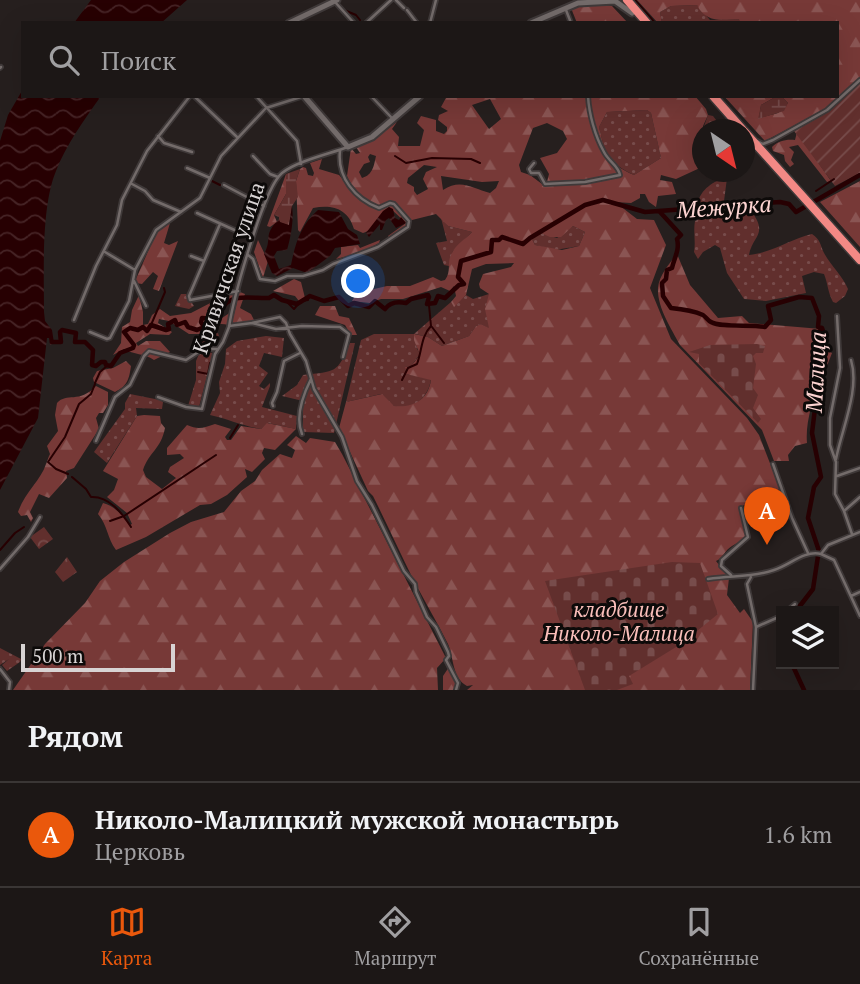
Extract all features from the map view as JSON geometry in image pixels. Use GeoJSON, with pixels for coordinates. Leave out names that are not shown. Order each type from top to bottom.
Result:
{"type":"FeatureCollection","features":[{"type":"Feature","properties":{"kind":"highway"},"geometry":{"type":"LineString","coordinates":[[620,0],[639,21]]}},
{"type":"Feature","properties":{"kind":"highway"},"geometry":{"type":"LineString","coordinates":[[627,0],[645,21]]}},
{"type":"Feature","properties":{"kind":"highway"},"geometry":{"type":"LineString","coordinates":[[708,98],[726,119]]}},
{"type":"Feature","properties":{"kind":"highway"},"geometry":{"type":"LineString","coordinates":[[715,98],[733,119]]}},
{"type":"Feature","properties":{"kind":"highway"},"geometry":{"type":"LineString","coordinates":[[755,144],[807,205],[860,260]]}},
{"type":"Feature","properties":{"kind":"highway"},"geometry":{"type":"LineString","coordinates":[[755,145],[860,268]]}},
{"type":"Feature","properties":{"kind":"street"},"geometry":{"type":"LineString","coordinates":[[368,21],[391,0]]}},
{"type":"Feature","properties":{"kind":"street"},"geometry":{"type":"LineString","coordinates":[[396,0],[415,21]]}},
{"type":"Feature","properties":{"kind":"street"},"geometry":{"type":"LineString","coordinates":[[431,21],[436,0]]}},
{"type":"Feature","properties":{"kind":"street"},"geometry":{"type":"LineString","coordinates":[[293,21],[336,1],[352,21]]}},
{"type":"Feature","properties":{"kind":"street"},"geometry":{"type":"LineString","coordinates":[[535,21],[578,3],[601,1],[617,1],[632,13]]}},
{"type":"Feature","properties":{"kind":"street"},"geometry":{"type":"LineString","coordinates":[[565,7],[571,21]]}},
{"type":"Feature","properties":{"kind":"street"},"geometry":{"type":"LineString","coordinates":[[755,139],[762,144],[773,140],[827,110],[860,80]]}},
{"type":"Feature","properties":{"kind":"street"},"geometry":{"type":"LineString","coordinates":[[74,320],[96,266],[117,225],[122,200],[147,151],[190,98]]}},
{"type":"Feature","properties":{"kind":"street"},"geometry":{"type":"LineString","coordinates":[[194,98],[238,138]]}},
{"type":"Feature","properties":{"kind":"street"},"geometry":{"type":"LineString","coordinates":[[258,98],[298,144],[302,164]]}},
{"type":"Feature","properties":{"kind":"street"},"geometry":{"type":"LineString","coordinates":[[90,332],[109,340],[129,301],[135,270],[156,230],[200,198],[221,156],[267,108],[298,98]]}},
{"type":"Feature","properties":{"kind":"street"},"geometry":{"type":"LineString","coordinates":[[306,98],[348,147]]}},
{"type":"Feature","properties":{"kind":"street"},"geometry":{"type":"LineString","coordinates":[[373,98],[393,120]]}},
{"type":"Feature","properties":{"kind":"street","name":"Кривичская улица"},"geometry":{"type":"LineString","coordinates":[[158,397],[186,407],[202,409],[215,354],[229,326],[252,239],[278,177],[287,170],[369,138],[418,98]]}},
{"type":"Feature","properties":{"kind":"street"},"geometry":{"type":"LineString","coordinates":[[534,163],[529,169],[531,173],[538,173],[545,184],[620,176],[618,168],[605,156],[602,149],[588,98]]}},
{"type":"Feature","properties":{"kind":"street"},"geometry":{"type":"LineString","coordinates":[[158,135],[164,143],[192,152]]}},
{"type":"Feature","properties":{"kind":"street"},"geometry":{"type":"LineString","coordinates":[[773,140],[767,150],[781,172]]}},
{"type":"Feature","properties":{"kind":"street"},"geometry":{"type":"LineString","coordinates":[[248,254],[253,259],[260,279],[275,281],[287,276],[324,270],[378,247],[408,227],[409,221],[394,204],[379,208],[359,197],[339,167],[340,150]]}},
{"type":"Feature","properties":{"kind":"street"},"geometry":{"type":"LineString","coordinates":[[253,156],[270,174],[278,177]]}},
{"type":"Feature","properties":{"kind":"street"},"geometry":{"type":"LineString","coordinates":[[187,168],[210,178]]}},
{"type":"Feature","properties":{"kind":"street"},"geometry":{"type":"LineString","coordinates":[[132,184],[145,191],[153,200],[181,212]]}},
{"type":"Feature","properties":{"kind":"street"},"geometry":{"type":"LineString","coordinates":[[224,185],[264,206]]}},
{"type":"Feature","properties":{"kind":"street"},"geometry":{"type":"LineString","coordinates":[[197,213],[252,239]]}},
{"type":"Feature","properties":{"kind":"street"},"geometry":{"type":"LineString","coordinates":[[220,224],[189,296],[190,300],[237,293]]}},
{"type":"Feature","properties":{"kind":"street"},"geometry":{"type":"LineString","coordinates":[[105,251],[135,270]]}},
{"type":"Feature","properties":{"kind":"street"},"geometry":{"type":"LineString","coordinates":[[191,256],[204,261]]}},
{"type":"Feature","properties":{"kind":"street"},"geometry":{"type":"LineString","coordinates":[[134,281],[146,306]]}},
{"type":"Feature","properties":{"kind":"street"},"geometry":{"type":"LineString","coordinates":[[836,462],[830,444],[830,418],[840,368],[837,316]]}},
{"type":"Feature","properties":{"kind":"street"},"geometry":{"type":"LineString","coordinates":[[229,326],[280,317],[288,328],[308,365],[316,394],[342,437],[357,481],[372,505],[404,571],[415,584],[426,617],[436,627],[448,652],[446,660],[458,683],[456,690]]}},
{"type":"Feature","properties":{"kind":"street"},"geometry":{"type":"LineString","coordinates":[[252,323],[276,329],[340,327],[348,331],[343,357]]}},
{"type":"Feature","properties":{"kind":"street"},"geometry":{"type":"LineString","coordinates":[[96,441],[115,397],[130,385],[149,351],[186,360],[203,349],[218,349]]}},
{"type":"Feature","properties":{"kind":"street"},"geometry":{"type":"LineString","coordinates":[[273,406],[271,402],[277,392],[284,361],[300,353]]}},
{"type":"Feature","properties":{"kind":"street"},"geometry":{"type":"LineString","coordinates":[[851,360],[856,368],[859,388],[836,462],[835,494],[852,535]]}},
{"type":"Feature","properties":{"kind":"street"},"geometry":{"type":"LineString","coordinates":[[302,434],[299,420],[311,379]]}},
{"type":"Feature","properties":{"kind":"street"},"geometry":{"type":"LineString","coordinates":[[773,464],[808,553]]}},
{"type":"Feature","properties":{"kind":"street"},"geometry":{"type":"LineString","coordinates":[[836,476],[860,468]]}},
{"type":"Feature","properties":{"kind":"street"},"geometry":{"type":"LineString","coordinates":[[836,469],[846,473]]}},
{"type":"Feature","properties":{"kind":"street"},"geometry":{"type":"LineString","coordinates":[[844,511],[860,497]]}},
{"type":"Feature","properties":{"kind":"street"},"geometry":{"type":"LineString","coordinates":[[741,508],[748,537],[722,560],[721,566],[729,574],[751,577],[776,569],[808,553],[821,554],[834,560],[860,616]]}},
{"type":"Feature","properties":{"kind":"street"},"geometry":{"type":"LineString","coordinates":[[0,569],[28,537],[40,517]]}},
{"type":"Feature","properties":{"kind":"street"},"geometry":{"type":"LineString","coordinates":[[821,554],[828,545],[860,531]]}},
{"type":"Feature","properties":{"kind":"street"},"geometry":{"type":"LineString","coordinates":[[708,579],[734,575]]}},
{"type":"Feature","properties":{"kind":"street"},"geometry":{"type":"LineString","coordinates":[[747,584],[751,577]]}},
{"type":"Feature","properties":{"kind":"street"},"geometry":{"type":"LineString","coordinates":[[744,578],[756,627],[753,690]]}},
{"type":"Feature","properties":{"kind":"street"},"geometry":{"type":"LineString","coordinates":[[851,596],[860,593]]}},
{"type":"Feature","properties":{"kind":"street"},"geometry":{"type":"LineString","coordinates":[[756,627],[776,618]]}},
{"type":"Feature","properties":{"kind":"street"},"geometry":{"type":"LineString","coordinates":[[1,670],[10,682],[9,690]]}},
{"type":"Feature","properties":{"kind":"green space"},"geometry":{"type":"Polygon","coordinates":[[[637,0],[860,0],[860,78],[839,97],[839,21],[720,20],[709,18],[697,5],[671,6],[660,12],[662,21],[656,21],[637,0]]]}},
{"type":"Feature","properties":{"kind":"green space"},"geometry":{"type":"Polygon","coordinates":[[[600,4],[612,6],[626,21],[576,21],[571,8],[600,4]]]}},
{"type":"Feature","properties":{"kind":"green space"},"geometry":{"type":"Polygon","coordinates":[[[697,5],[710,20],[740,21],[662,21],[660,12],[671,6],[697,5]]]}},
{"type":"Feature","properties":{"kind":"green space"},"geometry":{"type":"Polygon","coordinates":[[[860,83],[860,173],[835,186],[794,131],[830,111],[860,83]]]}},
{"type":"Feature","properties":{"kind":"green space"},"geometry":{"type":"Polygon","coordinates":[[[446,98],[697,98],[706,109],[706,119],[692,119],[692,172],[676,179],[661,175],[660,180],[672,182],[676,194],[658,196],[656,207],[649,202],[645,194],[640,194],[640,198],[631,203],[615,202],[637,219],[654,220],[666,245],[650,288],[671,339],[747,418],[759,435],[780,489],[740,507],[747,536],[716,561],[729,578],[727,595],[740,613],[744,609],[753,622],[750,690],[467,690],[473,685],[467,686],[459,678],[448,644],[373,496],[368,491],[339,428],[346,402],[382,394],[394,406],[407,406],[423,398],[431,380],[406,374],[405,367],[411,366],[420,355],[414,334],[428,337],[442,346],[469,336],[476,326],[481,324],[489,328],[485,309],[489,294],[480,288],[479,284],[483,274],[511,267],[514,263],[486,264],[472,269],[466,295],[454,307],[451,302],[456,296],[454,286],[450,291],[441,287],[403,299],[381,299],[370,303],[352,301],[357,293],[387,286],[410,286],[433,277],[445,280],[450,257],[472,232],[448,226],[436,214],[412,220],[390,242],[388,236],[406,223],[389,207],[371,229],[363,233],[354,229],[344,213],[327,207],[313,208],[300,232],[296,181],[303,167],[308,175],[313,176],[310,163],[322,159],[319,169],[339,175],[354,190],[347,176],[351,148],[356,154],[360,153],[356,147],[375,138],[397,122],[392,129],[399,137],[398,146],[420,146],[424,130],[417,123],[421,116],[436,120],[436,131],[444,134],[447,131],[447,127],[438,120],[439,115],[448,111],[441,107],[446,98]],[[490,99],[472,105],[489,129],[501,119],[490,99]],[[647,110],[607,112],[599,127],[609,157],[618,167],[634,175],[661,158],[651,113],[647,110]],[[547,123],[533,128],[519,165],[521,172],[542,184],[547,182],[549,174],[540,158],[557,153],[567,139],[563,131],[547,123]],[[370,154],[370,162],[364,164],[359,172],[362,178],[371,172],[374,166],[376,156],[370,154]],[[424,165],[408,178],[407,183],[414,187],[417,195],[428,189],[423,179],[426,172],[437,167],[424,165]],[[441,176],[443,190],[456,185],[467,185],[490,193],[499,181],[482,182],[441,176]],[[573,226],[561,237],[550,237],[541,233],[532,239],[535,245],[562,250],[579,246],[585,232],[573,226]]]}},
{"type":"Feature","properties":{"kind":"green space"},"geometry":{"type":"Polygon","coordinates":[[[726,98],[773,98],[761,105],[759,118],[778,113],[788,103],[783,98],[838,98],[827,108],[765,141],[755,130],[755,119],[745,119],[726,98]]]}},
{"type":"Feature","properties":{"kind":"green space"},"geometry":{"type":"Polygon","coordinates":[[[773,98],[783,98],[788,103],[784,111],[758,119],[761,105],[773,98]]]}},
{"type":"Feature","properties":{"kind":"green space"},"geometry":{"type":"Polygon","coordinates":[[[647,110],[651,113],[661,158],[634,175],[618,166],[609,156],[599,127],[607,112],[647,110]]]}},
{"type":"Feature","properties":{"kind":"green space"},"geometry":{"type":"Polygon","coordinates":[[[797,132],[831,181],[827,182],[798,145],[789,147],[794,152],[791,160],[794,164],[790,167],[784,155],[773,151],[772,147],[780,142],[795,140],[797,132]]]}},
{"type":"Feature","properties":{"kind":"green space"},"geometry":{"type":"Polygon","coordinates":[[[300,169],[296,181],[298,197],[292,206],[289,226],[279,222],[279,217],[274,215],[286,194],[286,174],[300,169]]]}},
{"type":"Feature","properties":{"kind":"green space"},"geometry":{"type":"Polygon","coordinates":[[[286,174],[286,194],[274,215],[277,222],[267,226],[286,174]]]}},
{"type":"Feature","properties":{"kind":"green space"},"geometry":{"type":"Polygon","coordinates":[[[860,181],[860,247],[820,202],[860,181]]]}},
{"type":"Feature","properties":{"kind":"green space"},"geometry":{"type":"Polygon","coordinates":[[[715,182],[726,182],[724,201],[698,203],[708,186],[715,182]]]}},
{"type":"Feature","properties":{"kind":"green space"},"geometry":{"type":"Polygon","coordinates":[[[734,214],[754,215],[758,222],[759,232],[749,255],[765,252],[812,234],[846,284],[848,289],[845,296],[836,303],[833,302],[824,274],[814,272],[802,276],[806,293],[766,301],[744,299],[727,273],[720,248],[715,245],[703,252],[698,259],[694,252],[695,221],[734,214]]]}},
{"type":"Feature","properties":{"kind":"green space"},"geometry":{"type":"Polygon","coordinates":[[[441,218],[448,226],[472,232],[453,251],[449,266],[444,265],[436,243],[447,241],[441,218]]]}},
{"type":"Feature","properties":{"kind":"green space"},"geometry":{"type":"Polygon","coordinates":[[[170,223],[164,243],[169,245],[178,241],[159,291],[153,289],[158,276],[153,272],[142,284],[136,283],[156,233],[170,223]]]}},
{"type":"Feature","properties":{"kind":"green space"},"geometry":{"type":"Polygon","coordinates":[[[573,226],[585,232],[579,246],[555,250],[535,245],[532,239],[541,233],[557,238],[573,226]]]}},
{"type":"Feature","properties":{"kind":"green space"},"geometry":{"type":"Polygon","coordinates":[[[258,240],[268,261],[263,278],[254,252],[258,240]]]}},
{"type":"Feature","properties":{"kind":"green space"},"geometry":{"type":"Polygon","coordinates":[[[380,240],[360,253],[336,259],[341,254],[341,247],[358,245],[360,248],[380,240]]]}},
{"type":"Feature","properties":{"kind":"green space"},"geometry":{"type":"Polygon","coordinates":[[[677,254],[690,285],[718,318],[742,316],[749,323],[821,329],[821,348],[832,353],[823,376],[816,380],[807,427],[807,443],[795,446],[788,455],[789,461],[774,461],[762,430],[680,345],[662,310],[658,295],[663,274],[677,254]]]}},
{"type":"Feature","properties":{"kind":"green space"},"geometry":{"type":"Polygon","coordinates":[[[294,279],[301,282],[305,298],[299,301],[295,296],[273,291],[294,279]]]}},
{"type":"Feature","properties":{"kind":"green space"},"geometry":{"type":"Polygon","coordinates":[[[240,292],[245,294],[240,308],[251,314],[254,320],[236,324],[232,322],[237,302],[232,300],[219,312],[219,320],[231,312],[228,325],[214,325],[202,334],[189,334],[169,321],[159,319],[158,323],[172,332],[169,335],[150,334],[136,343],[138,346],[146,341],[160,341],[170,352],[154,360],[124,349],[113,355],[121,343],[122,327],[130,322],[139,295],[143,325],[148,324],[152,315],[160,309],[170,316],[191,313],[220,298],[240,292]]]}},
{"type":"Feature","properties":{"kind":"green space"},"geometry":{"type":"Polygon","coordinates":[[[181,294],[186,294],[194,306],[189,309],[175,306],[181,294]]]}},
{"type":"Feature","properties":{"kind":"green space"},"geometry":{"type":"Polygon","coordinates":[[[489,294],[490,329],[481,324],[476,326],[469,336],[442,346],[428,337],[415,334],[420,354],[411,366],[405,367],[406,374],[431,379],[427,392],[418,402],[401,408],[392,405],[381,394],[346,402],[361,340],[374,334],[414,334],[451,302],[454,306],[466,295],[473,299],[489,294]]]}},
{"type":"Feature","properties":{"kind":"green space"},"geometry":{"type":"Polygon","coordinates":[[[320,306],[335,306],[339,316],[349,318],[357,335],[351,335],[345,325],[315,315],[320,306]]]}},
{"type":"Feature","properties":{"kind":"green space"},"geometry":{"type":"Polygon","coordinates":[[[218,333],[219,336],[204,344],[212,357],[199,407],[188,406],[196,380],[196,361],[199,354],[196,340],[218,333]]]}},
{"type":"Feature","properties":{"kind":"green space"},"geometry":{"type":"Polygon","coordinates":[[[266,336],[284,338],[282,357],[264,353],[259,366],[268,373],[259,386],[264,389],[270,383],[262,407],[297,416],[296,429],[268,423],[261,429],[210,415],[220,393],[219,382],[225,364],[226,349],[237,341],[266,336]]]}},
{"type":"Feature","properties":{"kind":"green space"},"geometry":{"type":"Polygon","coordinates":[[[350,343],[355,343],[334,433],[303,432],[303,401],[282,396],[297,385],[303,375],[322,373],[338,366],[350,343]]]}},
{"type":"Feature","properties":{"kind":"green space"},"geometry":{"type":"Polygon","coordinates":[[[710,345],[765,346],[763,353],[753,356],[756,364],[753,388],[758,395],[753,408],[761,419],[758,423],[699,363],[699,354],[689,352],[710,345]]]}},
{"type":"Feature","properties":{"kind":"green space"},"geometry":{"type":"Polygon","coordinates":[[[126,361],[131,366],[129,375],[125,385],[119,390],[115,392],[94,382],[97,371],[113,368],[126,361]]]}},
{"type":"Feature","properties":{"kind":"green space"},"geometry":{"type":"Polygon","coordinates":[[[96,386],[108,392],[108,405],[96,418],[99,429],[74,468],[66,471],[67,478],[49,498],[39,494],[30,512],[33,518],[31,522],[27,515],[21,516],[18,512],[44,470],[50,454],[47,446],[58,431],[55,415],[57,403],[65,398],[84,395],[96,386]]]}},
{"type":"Feature","properties":{"kind":"green space"},"geometry":{"type":"Polygon","coordinates":[[[130,394],[160,400],[163,402],[162,409],[136,408],[137,416],[107,463],[94,452],[125,409],[130,394]]]}},
{"type":"Feature","properties":{"kind":"green space"},"geometry":{"type":"Polygon","coordinates":[[[137,416],[160,416],[165,428],[161,441],[143,470],[146,477],[162,489],[176,478],[168,472],[170,467],[184,458],[180,454],[167,455],[167,448],[187,425],[201,428],[215,424],[231,429],[225,437],[227,440],[231,440],[241,426],[261,429],[267,423],[296,429],[275,450],[264,448],[262,453],[265,459],[252,472],[245,469],[247,477],[227,495],[211,504],[200,505],[146,537],[116,550],[98,514],[103,503],[115,509],[132,524],[127,513],[107,497],[114,490],[118,479],[103,471],[137,416]]]}},
{"type":"Feature","properties":{"kind":"green space"},"geometry":{"type":"Polygon","coordinates":[[[296,436],[306,443],[310,438],[335,442],[342,454],[446,658],[437,668],[438,690],[13,690],[45,644],[85,603],[100,581],[170,533],[191,522],[224,512],[241,491],[255,481],[262,470],[280,454],[292,458],[295,450],[287,445],[296,436]]]}},
{"type":"Feature","properties":{"kind":"green space"},"geometry":{"type":"Polygon","coordinates":[[[44,527],[53,539],[39,549],[30,537],[44,527]]]}},
{"type":"Feature","properties":{"kind":"green space"},"geometry":{"type":"Polygon","coordinates":[[[67,557],[77,572],[63,582],[55,572],[67,557]]]}},
{"type":"Feature","properties":{"kind":"green space","name":"кладбище Николо-Малица"},"geometry":{"type":"Polygon","coordinates":[[[672,562],[700,563],[718,614],[681,644],[629,676],[633,684],[617,690],[585,690],[545,581],[672,562]]]}},
{"type":"Feature","properties":{"kind":"green space"},"geometry":{"type":"Polygon","coordinates":[[[0,648],[21,659],[20,662],[7,671],[2,665],[9,659],[0,665],[0,648]]]}},
{"type":"Feature","properties":{"kind":"green space"},"geometry":{"type":"Polygon","coordinates":[[[449,667],[455,684],[453,690],[443,690],[443,676],[449,667]]]}},
{"type":"Feature","properties":{"kind":"water"},"geometry":{"type":"Polygon","coordinates":[[[91,0],[187,0],[163,21],[75,21],[91,0]]]}},
{"type":"Feature","properties":{"kind":"water"},"geometry":{"type":"Polygon","coordinates":[[[21,92],[21,98],[100,98],[65,152],[51,186],[44,240],[44,312],[54,343],[50,345],[47,338],[38,418],[0,490],[0,141],[8,115],[21,92]]]}},
{"type":"Feature","properties":{"kind":"water"},"geometry":{"type":"Polygon","coordinates":[[[292,206],[292,228],[287,250],[277,251],[274,256],[279,269],[291,265],[300,235],[318,210],[339,212],[348,229],[357,235],[360,244],[335,248],[330,256],[307,273],[293,268],[277,276],[272,273],[264,254],[269,233],[279,219],[289,225],[292,206]]]}},
{"type":"Feature","properties":{"kind":"water"},"geometry":{"type":"Polygon","coordinates":[[[389,207],[393,209],[395,218],[399,220],[401,217],[406,223],[396,228],[389,218],[382,230],[380,224],[369,237],[366,233],[389,207]]]}},
{"type":"Feature","properties":{"kind":"waterway"},"geometry":{"type":"LineString","coordinates":[[635,0],[653,21]]}},
{"type":"Feature","properties":{"kind":"waterway"},"geometry":{"type":"LineString","coordinates":[[344,10],[356,15],[360,20]]}},
{"type":"Feature","properties":{"kind":"waterway"},"geometry":{"type":"LineString","coordinates":[[395,156],[406,163],[432,158],[471,159],[480,163]]}},
{"type":"Feature","properties":{"kind":"waterway","name":"Межурка"},"geometry":{"type":"LineString","coordinates":[[52,342],[61,342],[62,330],[76,333],[75,342],[85,342],[93,350],[92,365],[105,362],[111,366],[120,353],[133,348],[134,345],[124,332],[130,328],[138,330],[143,327],[147,331],[151,325],[166,330],[169,329],[168,324],[175,320],[177,325],[185,322],[188,327],[197,330],[204,327],[202,318],[215,319],[216,308],[222,309],[236,298],[269,298],[274,295],[297,304],[310,296],[324,301],[339,297],[348,306],[354,303],[369,307],[375,301],[385,309],[394,303],[406,303],[428,295],[427,304],[435,303],[438,296],[445,298],[459,285],[464,284],[458,277],[461,261],[491,252],[492,240],[502,237],[523,244],[585,205],[603,200],[645,212],[780,202],[789,204],[796,212],[860,175]]}},
{"type":"Feature","properties":{"kind":"waterway"},"geometry":{"type":"LineString","coordinates":[[816,191],[834,179]]}},
{"type":"Feature","properties":{"kind":"waterway"},"geometry":{"type":"LineString","coordinates":[[212,181],[220,185]]}},
{"type":"Feature","properties":{"kind":"waterway","name":"Малица"},"geometry":{"type":"LineString","coordinates":[[660,212],[681,235],[677,239],[672,268],[667,270],[666,279],[662,283],[663,296],[671,308],[703,315],[716,324],[765,327],[771,320],[768,306],[799,297],[812,298],[819,316],[818,327],[823,331],[820,331],[823,343],[812,433],[821,477],[814,487],[808,518],[819,551]]}},
{"type":"Feature","properties":{"kind":"waterway"},"geometry":{"type":"LineString","coordinates":[[151,325],[165,292],[164,288]]}},
{"type":"Feature","properties":{"kind":"waterway","name":"Межурка"},"geometry":{"type":"LineString","coordinates":[[302,301],[308,300],[308,297]]}},
{"type":"Feature","properties":{"kind":"waterway"},"geometry":{"type":"LineString","coordinates":[[285,300],[294,309],[300,302]]}},
{"type":"Feature","properties":{"kind":"waterway"},"geometry":{"type":"LineString","coordinates":[[402,380],[408,368],[417,364],[423,339],[431,326],[429,305]]}},
{"type":"Feature","properties":{"kind":"waterway"},"geometry":{"type":"LineString","coordinates":[[432,327],[444,343]]}},
{"type":"Feature","properties":{"kind":"waterway"},"geometry":{"type":"LineString","coordinates":[[198,372],[208,374],[210,363]]}},
{"type":"Feature","properties":{"kind":"waterway"},"geometry":{"type":"LineString","coordinates":[[95,383],[100,372],[108,365]]}},
{"type":"Feature","properties":{"kind":"waterway"},"geometry":{"type":"LineString","coordinates":[[68,474],[48,462],[65,437],[79,404],[91,394],[95,384]]}},
{"type":"Feature","properties":{"kind":"waterway"},"geometry":{"type":"LineString","coordinates":[[230,438],[238,425]]}},
{"type":"Feature","properties":{"kind":"waterway"},"geometry":{"type":"LineString","coordinates":[[110,521],[124,516],[216,455]]}},
{"type":"Feature","properties":{"kind":"waterway"},"geometry":{"type":"LineString","coordinates":[[72,477],[91,497],[104,499],[114,506],[131,527]]}},
{"type":"Feature","properties":{"kind":"waterway"},"geometry":{"type":"LineString","coordinates":[[0,550],[24,527]]}},
{"type":"Feature","properties":{"kind":"waterway","name":"Малица"},"geometry":{"type":"LineString","coordinates":[[800,606],[813,589],[818,556]]}},
{"type":"Feature","properties":{"kind":"waterway","name":"Малица"},"geometry":{"type":"LineString","coordinates":[[794,669],[804,690]]}},
{"type":"Feature","properties":{"kind":"place","name":"Николо-Малицкий мужской монастырь"},"geometry":{"type":"Point","coordinates":[767,545]}}]}
